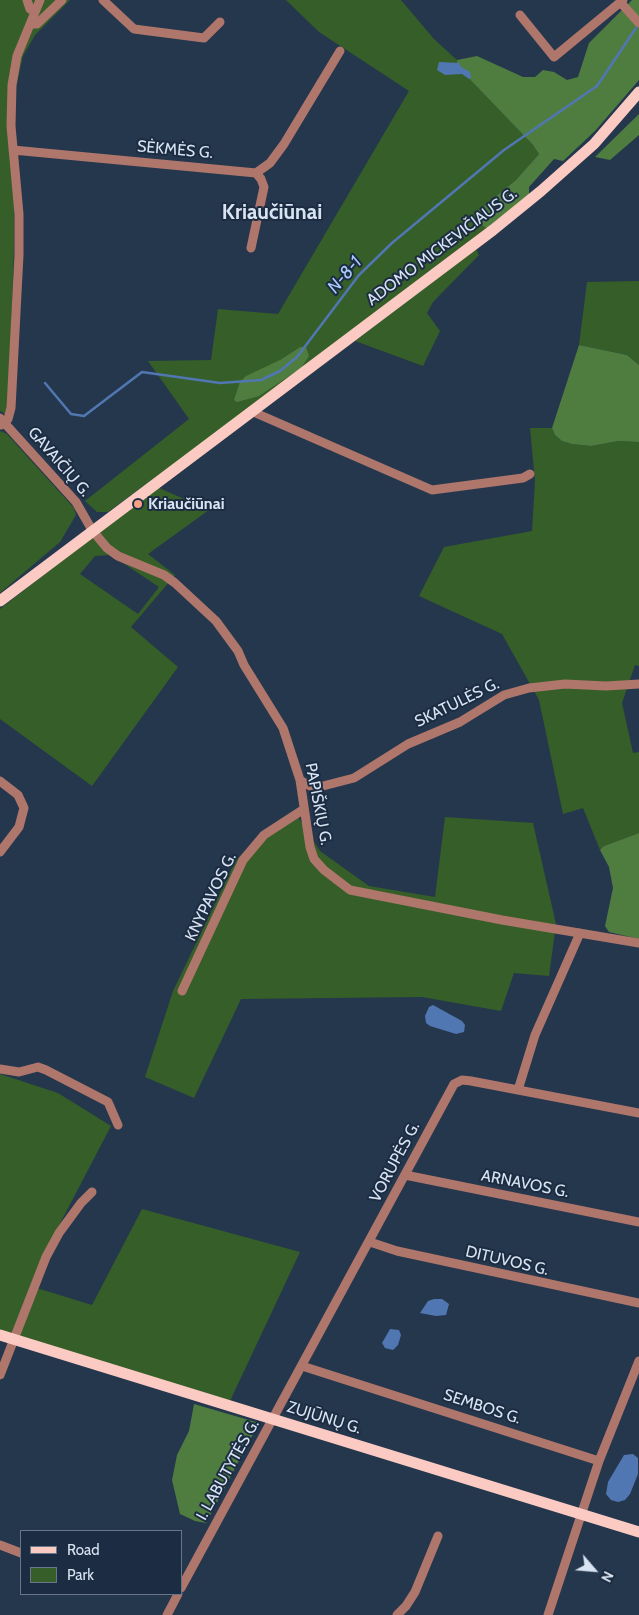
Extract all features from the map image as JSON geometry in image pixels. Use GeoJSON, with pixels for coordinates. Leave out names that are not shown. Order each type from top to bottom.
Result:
{"type":"FeatureCollection","features":[{"type":"Feature","properties":{"kind":"main road","name":"ADOMO MICKEVIČIAUS G."},"geometry":{"type":"LineString","coordinates":[[0,601],[541,192],[594,144],[639,92]]}},
{"type":"Feature","properties":{"kind":"main road","name":"ZUJŪNŲ G."},"geometry":{"type":"LineString","coordinates":[[0,1335],[639,1532]]}},
{"type":"Feature","properties":{"kind":"street"},"geometry":{"type":"LineString","coordinates":[[27,0],[30,9],[35,12]]}},
{"type":"Feature","properties":{"kind":"street"},"geometry":{"type":"LineString","coordinates":[[2,422],[10,416],[12,408],[19,255],[19,214],[11,126],[12,85],[18,56],[40,0]]}},
{"type":"Feature","properties":{"kind":"street"},"geometry":{"type":"LineString","coordinates":[[30,24],[37,24],[62,0]]}},
{"type":"Feature","properties":{"kind":"street"},"geometry":{"type":"LineString","coordinates":[[103,0],[134,29],[204,38],[220,22]]}},
{"type":"Feature","properties":{"kind":"street"},"geometry":{"type":"LineString","coordinates":[[520,15],[554,57],[622,2],[639,23]]}},
{"type":"Feature","properties":{"kind":"street"},"geometry":{"type":"LineString","coordinates":[[251,248],[264,187],[256,173],[270,163],[284,144],[340,51]]}},
{"type":"Feature","properties":{"kind":"street","name":"SĖKMĖS G."},"geometry":{"type":"LineString","coordinates":[[13,150],[256,173]]}},
{"type":"Feature","properties":{"kind":"street"},"geometry":{"type":"LineString","coordinates":[[252,412],[432,490],[522,478],[530,474]]}},
{"type":"Feature","properties":{"kind":"street","name":"GAVAIČIŲ G."},"geometry":{"type":"LineString","coordinates":[[2,422],[76,502],[92,530]]}},
{"type":"Feature","properties":{"kind":"street","name":"PAPIŠKIŲ G."},"geometry":{"type":"LineString","coordinates":[[92,530],[107,548],[118,556],[164,575],[175,583],[216,621],[238,651],[244,665],[283,728],[300,780],[310,847],[314,859],[324,870],[350,890],[502,920],[639,943]]}},
{"type":"Feature","properties":{"kind":"street","name":"SKATULĖS G."},"geometry":{"type":"LineString","coordinates":[[300,780],[310,786],[323,786],[354,778],[408,744],[460,722],[504,695],[528,688],[565,684],[606,686],[639,684]]}},
{"type":"Feature","properties":{"kind":"street"},"geometry":{"type":"LineString","coordinates":[[0,781],[18,795],[24,808],[19,828],[0,852]]}},
{"type":"Feature","properties":{"kind":"street","name":"KNYPAVOS G."},"geometry":{"type":"LineString","coordinates":[[182,991],[243,860],[264,835],[304,809]]}},
{"type":"Feature","properties":{"kind":"street"},"geometry":{"type":"LineString","coordinates":[[518,1090],[534,1035],[580,932]]}},
{"type":"Feature","properties":{"kind":"street"},"geometry":{"type":"LineString","coordinates":[[0,1069],[19,1072],[38,1068],[46,1070],[108,1102],[118,1125]]}},
{"type":"Feature","properties":{"kind":"street","name":"VORUPĖS G."},"geometry":{"type":"LineString","coordinates":[[273,1419],[454,1084],[462,1080],[471,1081],[639,1113]]}},
{"type":"Feature","properties":{"kind":"street","name":"ARNAVOS G."},"geometry":{"type":"LineString","coordinates":[[405,1175],[639,1222]]}},
{"type":"Feature","properties":{"kind":"street"},"geometry":{"type":"LineString","coordinates":[[0,1375],[46,1257],[59,1232],[81,1202],[92,1192]]}},
{"type":"Feature","properties":{"kind":"street","name":"DITUVOS G."},"geometry":{"type":"LineString","coordinates":[[370,1242],[397,1251],[639,1303]]}},
{"type":"Feature","properties":{"kind":"street"},"geometry":{"type":"LineString","coordinates":[[548,1615],[599,1460],[639,1362]]}},
{"type":"Feature","properties":{"kind":"street","name":"SEMBOS G."},"geometry":{"type":"LineString","coordinates":[[302,1366],[599,1460]]}},
{"type":"Feature","properties":{"kind":"street","name":"I. LABUTYTĖS G."},"geometry":{"type":"LineString","coordinates":[[182,1586],[273,1419]]}},
{"type":"Feature","properties":{"kind":"street"},"geometry":{"type":"LineString","coordinates":[[397,1615],[406,1606],[414,1592],[438,1536]]}},
{"type":"Feature","properties":{"kind":"street"},"geometry":{"type":"LineString","coordinates":[[0,1545],[20,1553]]}},
{"type":"Feature","properties":{"kind":"street"},"geometry":{"type":"LineString","coordinates":[[167,1615],[177,1595]]}},
{"type":"Feature","properties":{"kind":"green space"},"geometry":{"type":"Polygon","coordinates":[[[0,0],[70,0],[35,35],[23,56],[15,92],[14,250],[8,410],[5,414],[0,411],[0,0]]]}},
{"type":"Feature","properties":{"kind":"green space"},"geometry":{"type":"Polygon","coordinates":[[[286,0],[401,0],[434,39],[457,60],[457,66],[533,145],[539,154],[516,180],[478,211],[475,216],[487,229],[272,392],[108,512],[97,512],[85,501],[189,419],[148,361],[211,360],[218,309],[278,314],[409,91],[319,32],[286,0]],[[300,347],[280,360],[291,374],[301,368],[300,347]]]}},
{"type":"Feature","properties":{"kind":"green space"},"geometry":{"type":"Polygon","coordinates":[[[632,0],[639,0],[639,80],[595,131],[563,161],[554,159],[529,187],[529,195],[487,229],[474,216],[516,180],[539,154],[533,145],[457,66],[457,60],[477,56],[523,77],[535,77],[543,70],[554,72],[567,80],[578,77],[589,43],[632,0]]]}},
{"type":"Feature","properties":{"kind":"green space"},"geometry":{"type":"Polygon","coordinates":[[[639,114],[639,135],[610,160],[595,157],[639,114]]]}},
{"type":"Feature","properties":{"kind":"green space"},"geometry":{"type":"Polygon","coordinates":[[[476,249],[479,255],[433,302],[427,313],[440,331],[423,366],[355,341],[476,249]]]}},
{"type":"Feature","properties":{"kind":"green space"},"geometry":{"type":"Polygon","coordinates":[[[639,281],[639,365],[627,355],[579,345],[587,282],[639,281]]]}},
{"type":"Feature","properties":{"kind":"green space"},"geometry":{"type":"Polygon","coordinates":[[[579,345],[627,355],[639,365],[639,442],[618,441],[591,446],[562,441],[555,435],[552,428],[579,345]]]}},
{"type":"Feature","properties":{"kind":"green space"},"geometry":{"type":"Polygon","coordinates":[[[300,347],[306,347],[309,356],[301,368],[259,396],[237,402],[234,400],[240,382],[246,376],[280,360],[300,347]]]}},
{"type":"Feature","properties":{"kind":"green space"},"geometry":{"type":"Polygon","coordinates":[[[530,428],[552,428],[555,435],[562,441],[572,444],[591,446],[618,441],[639,442],[639,666],[635,665],[622,703],[633,753],[639,752],[639,833],[604,846],[600,850],[583,808],[563,814],[539,700],[502,634],[419,596],[444,547],[532,531],[535,481],[530,428]]]}},
{"type":"Feature","properties":{"kind":"green space"},"geometry":{"type":"Polygon","coordinates":[[[0,431],[7,434],[74,508],[76,515],[60,542],[0,593],[0,431]]]}},
{"type":"Feature","properties":{"kind":"green space"},"geometry":{"type":"Polygon","coordinates":[[[157,487],[209,510],[148,554],[175,575],[131,627],[178,667],[92,786],[0,719],[0,609],[157,487]],[[111,555],[95,556],[80,574],[138,614],[159,587],[111,555]]]}},
{"type":"Feature","properties":{"kind":"green space"},"geometry":{"type":"Polygon","coordinates":[[[298,817],[320,851],[369,886],[435,897],[445,817],[533,823],[556,924],[549,976],[514,973],[501,1011],[422,997],[241,999],[194,1098],[145,1077],[173,991],[236,860],[266,831],[298,817]]]}},
{"type":"Feature","properties":{"kind":"green space"},"geometry":{"type":"Polygon","coordinates":[[[639,833],[639,939],[609,932],[605,926],[613,888],[609,867],[600,850],[604,846],[639,833]]]}},
{"type":"Feature","properties":{"kind":"green space"},"geometry":{"type":"Polygon","coordinates":[[[0,1074],[58,1093],[111,1126],[42,1258],[30,1286],[92,1305],[142,1209],[300,1252],[230,1401],[0,1331],[0,1074]]]}},
{"type":"Feature","properties":{"kind":"green space"},"geometry":{"type":"Polygon","coordinates":[[[194,1404],[259,1423],[206,1523],[195,1521],[180,1514],[172,1480],[177,1455],[189,1431],[194,1404]]]}},
{"type":"Feature","properties":{"kind":"water"},"geometry":{"type":"Polygon","coordinates":[[[439,62],[459,63],[461,67],[470,72],[471,78],[469,79],[462,74],[445,75],[437,70],[439,62]]]}},
{"type":"Feature","properties":{"kind":"water"},"geometry":{"type":"Polygon","coordinates":[[[433,1005],[462,1021],[465,1025],[464,1032],[456,1034],[426,1023],[425,1016],[429,1007],[433,1005]]]}},
{"type":"Feature","properties":{"kind":"water"},"geometry":{"type":"Polygon","coordinates":[[[442,1299],[449,1304],[446,1315],[436,1316],[420,1313],[428,1301],[442,1299]]]}},
{"type":"Feature","properties":{"kind":"water"},"geometry":{"type":"Polygon","coordinates":[[[390,1329],[399,1330],[401,1335],[398,1345],[393,1350],[385,1348],[382,1343],[390,1329]]]}},
{"type":"Feature","properties":{"kind":"water"},"geometry":{"type":"Polygon","coordinates":[[[633,1454],[638,1458],[638,1474],[630,1494],[625,1500],[618,1502],[611,1500],[606,1494],[608,1482],[624,1455],[633,1454]]]}},
{"type":"Feature","properties":{"kind":"waterway","name":"N-8-1"},"geometry":{"type":"LineString","coordinates":[[45,383],[71,414],[84,416],[142,372],[220,383],[261,380],[280,371],[297,357],[359,275],[392,243],[504,150],[597,86],[636,28]]}},
{"type":"Feature","properties":{"kind":"place","name":"Kriaučiūnai"},"geometry":{"type":"Point","coordinates":[138,504]}},
{"type":"Feature","properties":{"kind":"district","name":"Kriaučiūnai"},"geometry":{"type":"Point","coordinates":[272,213]}}]}
